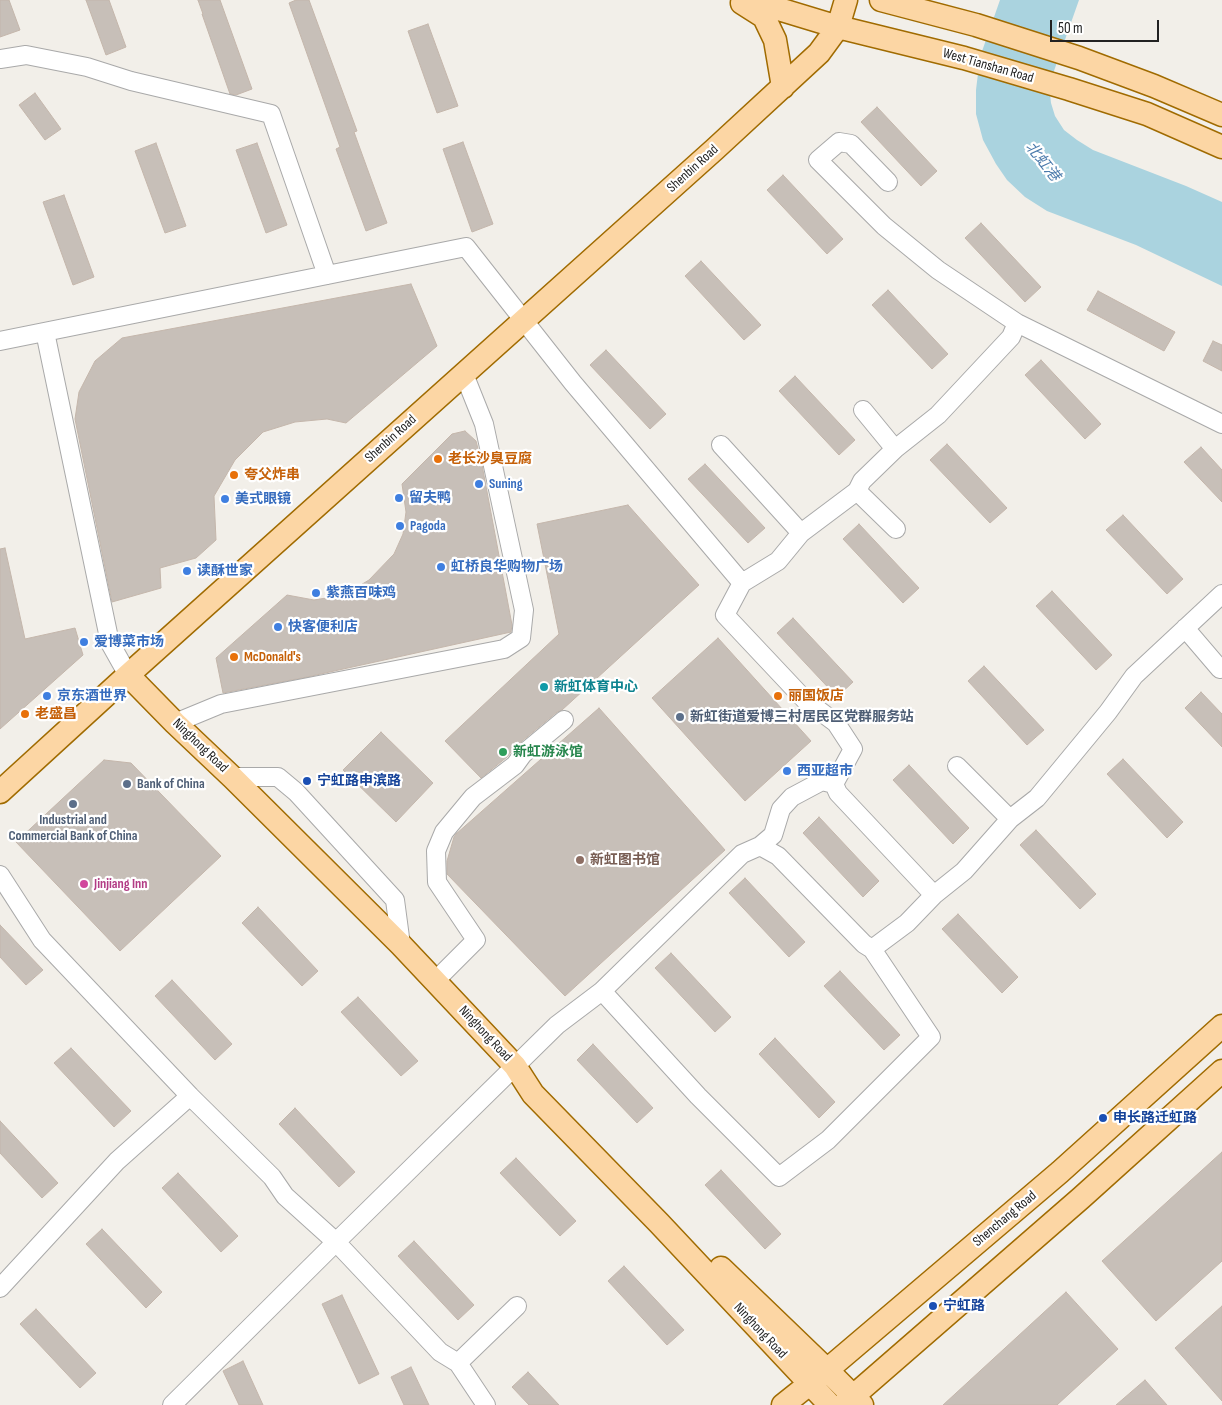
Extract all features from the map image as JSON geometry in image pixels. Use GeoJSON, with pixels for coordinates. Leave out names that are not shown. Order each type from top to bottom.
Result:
{"type":"FeatureCollection","features":[{"type":"Feature","properties":{"kind":"main road"},"geometry":{"type":"LineString","coordinates":[[737,0],[764,17],[775,40],[783,86]]}},
{"type":"Feature","properties":{"kind":"main road","name":"West Tianshan Road"},"geometry":{"type":"LineString","coordinates":[[749,0],[838,26],[964,58],[1069,89],[1146,114],[1222,147]]}},
{"type":"Feature","properties":{"kind":"main road","name":"Shenbin Road"},"geometry":{"type":"LineString","coordinates":[[0,792],[128,674],[820,53],[838,26],[846,0]]}},
{"type":"Feature","properties":{"kind":"main road"},"geometry":{"type":"LineString","coordinates":[[881,0],[976,25],[1079,58],[1154,86],[1222,115]]}},
{"type":"Feature","properties":{"kind":"main road","name":"Ninghong Road"},"geometry":{"type":"LineString","coordinates":[[128,674],[401,944],[515,1066],[534,1094],[659,1223],[830,1405]]}},
{"type":"Feature","properties":{"kind":"main road","name":"Shenchang Road"},"geometry":{"type":"LineString","coordinates":[[783,1405],[828,1370],[1060,1172],[1222,1026]]}},
{"type":"Feature","properties":{"kind":"main road"},"geometry":{"type":"LineString","coordinates":[[515,1066],[541,1086],[718,1265],[828,1370],[853,1402],[1222,1071]]}},
{"type":"Feature","properties":{"kind":"street"},"geometry":{"type":"LineString","coordinates":[[0,59],[26,55],[43,58],[86,67],[131,81],[271,114],[327,275]]}},
{"type":"Feature","properties":{"kind":"street"},"geometry":{"type":"LineString","coordinates":[[888,182],[851,144],[839,142],[818,160],[884,226],[907,245],[938,270],[1018,323],[1222,424]]}},
{"type":"Feature","properties":{"kind":"street"},"geometry":{"type":"LineString","coordinates":[[0,341],[466,246],[573,383],[742,583]]}},
{"type":"Feature","properties":{"kind":"street"},"geometry":{"type":"LineString","coordinates":[[834,784],[853,749],[836,723],[805,700],[726,615],[742,583],[778,561],[800,533],[857,491],[862,481],[895,449],[938,415],[1010,337],[1018,323]]}},
{"type":"Feature","properties":{"kind":"street"},"geometry":{"type":"LineString","coordinates":[[44,332],[110,643],[128,674]]}},
{"type":"Feature","properties":{"kind":"street"},"geometry":{"type":"LineString","coordinates":[[175,722],[220,704],[504,649],[521,638],[524,610],[484,424],[464,374]]}},
{"type":"Feature","properties":{"kind":"street"},"geometry":{"type":"LineString","coordinates":[[863,410],[895,449]]}},
{"type":"Feature","properties":{"kind":"street"},"geometry":{"type":"LineString","coordinates":[[721,445],[800,533]]}},
{"type":"Feature","properties":{"kind":"street"},"geometry":{"type":"LineString","coordinates":[[857,491],[896,529]]}},
{"type":"Feature","properties":{"kind":"street"},"geometry":{"type":"LineString","coordinates":[[872,949],[907,923],[934,895],[964,871],[1010,818],[1038,798],[1108,712],[1134,676],[1222,594]]}},
{"type":"Feature","properties":{"kind":"street"},"geometry":{"type":"LineString","coordinates":[[1185,628],[1220,669]]}},
{"type":"Feature","properties":{"kind":"street"},"geometry":{"type":"LineString","coordinates":[[435,981],[476,940],[437,882],[436,850],[444,832],[473,797],[515,765],[523,754],[564,720]]}},
{"type":"Feature","properties":{"kind":"street"},"geometry":{"type":"LineString","coordinates":[[957,766],[1010,818]]}},
{"type":"Feature","properties":{"kind":"street"},"geometry":{"type":"LineString","coordinates":[[232,777],[278,776],[296,792],[395,900],[401,944]]}},
{"type":"Feature","properties":{"kind":"street"},"geometry":{"type":"LineString","coordinates":[[172,1405],[557,1025],[602,990],[742,854],[760,846],[773,835],[781,809],[792,797],[822,781],[834,784]]}},
{"type":"Feature","properties":{"kind":"street"},"geometry":{"type":"LineString","coordinates":[[834,784],[838,793],[934,895]]}},
{"type":"Feature","properties":{"kind":"street"},"geometry":{"type":"LineString","coordinates":[[602,990],[698,1096],[779,1177],[828,1140],[931,1038],[872,949],[864,944],[778,856],[760,846]]}},
{"type":"Feature","properties":{"kind":"street"},"geometry":{"type":"LineString","coordinates":[[0,875],[42,940],[190,1096],[272,1177],[285,1196],[336,1242],[440,1352],[458,1363],[486,1405]]}},
{"type":"Feature","properties":{"kind":"street"},"geometry":{"type":"LineString","coordinates":[[0,1288],[117,1161],[190,1096]]}},
{"type":"Feature","properties":{"kind":"street"},"geometry":{"type":"LineString","coordinates":[[458,1363],[517,1306]]}},
{"type":"Feature","properties":{"kind":"water","name":"北虹港"},"geometry":{"type":"Polygon","coordinates":[[[1000,0],[1079,0],[1049,85],[1055,116],[1064,130],[1093,150],[1222,202],[1222,286],[1136,245],[1047,211],[1025,197],[1007,180],[983,140],[976,114],[976,90],[980,57],[1000,0]]]}},
{"type":"Feature","properties":{"kind":"building"},"geometry":{"type":"Polygon","coordinates":[[[0,0],[9,0],[20,30],[0,37],[0,0]]]}},
{"type":"Feature","properties":{"kind":"building"},"geometry":{"type":"Polygon","coordinates":[[[86,0],[109,0],[126,47],[106,55],[86,0]]]}},
{"type":"Feature","properties":{"kind":"building"},"geometry":{"type":"Polygon","coordinates":[[[198,0],[220,0],[252,89],[236,95],[230,94],[198,0]]]}},
{"type":"Feature","properties":{"kind":"building"},"geometry":{"type":"Polygon","coordinates":[[[296,0],[309,0],[357,131],[354,132],[387,223],[366,231],[336,149],[340,147],[289,3],[296,0]]]}},
{"type":"Feature","properties":{"kind":"building"},"geometry":{"type":"Polygon","coordinates":[[[428,24],[458,106],[437,113],[408,31],[428,24]]]}},
{"type":"Feature","properties":{"kind":"building"},"geometry":{"type":"Polygon","coordinates":[[[35,93],[61,129],[45,140],[19,105],[35,93]]]}},
{"type":"Feature","properties":{"kind":"building"},"geometry":{"type":"Polygon","coordinates":[[[877,107],[937,171],[921,186],[861,122],[877,107]]]}},
{"type":"Feature","properties":{"kind":"building"},"geometry":{"type":"Polygon","coordinates":[[[463,142],[493,224],[472,232],[443,149],[463,142]]]}},
{"type":"Feature","properties":{"kind":"building"},"geometry":{"type":"Polygon","coordinates":[[[156,143],[186,226],[165,233],[135,151],[156,143]]]}},
{"type":"Feature","properties":{"kind":"building"},"geometry":{"type":"Polygon","coordinates":[[[257,143],[287,225],[266,233],[236,150],[257,143]]]}},
{"type":"Feature","properties":{"kind":"building"},"geometry":{"type":"Polygon","coordinates":[[[783,175],[843,239],[827,254],[767,190],[783,175]]]}},
{"type":"Feature","properties":{"kind":"building"},"geometry":{"type":"Polygon","coordinates":[[[64,195],[94,277],[73,285],[43,202],[64,195]]]}},
{"type":"Feature","properties":{"kind":"building"},"geometry":{"type":"Polygon","coordinates":[[[981,223],[1041,287],[1025,302],[965,238],[981,223]]]}},
{"type":"Feature","properties":{"kind":"building"},"geometry":{"type":"Polygon","coordinates":[[[701,261],[761,325],[744,340],[685,276],[701,261]]]}},
{"type":"Feature","properties":{"kind":"building"},"geometry":{"type":"Polygon","coordinates":[[[411,284],[437,346],[346,423],[327,419],[295,422],[263,432],[235,460],[214,496],[216,540],[196,558],[160,568],[161,588],[112,602],[75,419],[79,392],[95,361],[122,338],[411,284]]]}},
{"type":"Feature","properties":{"kind":"building"},"geometry":{"type":"Polygon","coordinates":[[[888,290],[948,354],[932,369],[872,305],[888,290]]]}},
{"type":"Feature","properties":{"kind":"building"},"geometry":{"type":"Polygon","coordinates":[[[1098,291],[1175,332],[1164,351],[1087,310],[1098,291]]]}},
{"type":"Feature","properties":{"kind":"building"},"geometry":{"type":"Polygon","coordinates":[[[1213,341],[1222,345],[1222,371],[1203,361],[1213,341]]]}},
{"type":"Feature","properties":{"kind":"building"},"geometry":{"type":"Polygon","coordinates":[[[606,350],[666,414],[650,429],[590,365],[606,350]]]}},
{"type":"Feature","properties":{"kind":"building"},"geometry":{"type":"Polygon","coordinates":[[[1041,360],[1101,424],[1085,439],[1025,375],[1041,360]]]}},
{"type":"Feature","properties":{"kind":"building"},"geometry":{"type":"Polygon","coordinates":[[[795,376],[855,440],[839,455],[779,391],[795,376]]]}},
{"type":"Feature","properties":{"kind":"building","name":"虹桥良华购物广场"},"geometry":{"type":"Polygon","coordinates":[[[465,431],[476,441],[482,465],[512,625],[511,632],[307,677],[223,693],[216,658],[287,595],[314,600],[344,595],[369,580],[394,554],[403,534],[406,512],[402,484],[452,434],[465,431]]]}},
{"type":"Feature","properties":{"kind":"building"},"geometry":{"type":"Polygon","coordinates":[[[947,444],[1007,508],[990,523],[930,460],[947,444]]]}},
{"type":"Feature","properties":{"kind":"building"},"geometry":{"type":"Polygon","coordinates":[[[1201,447],[1222,470],[1222,502],[1184,462],[1201,447]]]}},
{"type":"Feature","properties":{"kind":"building"},"geometry":{"type":"Polygon","coordinates":[[[705,464],[765,528],[748,543],[688,479],[705,464]]]}},
{"type":"Feature","properties":{"kind":"building","name":"新虹体育中心"},"geometry":{"type":"Polygon","coordinates":[[[628,505],[699,585],[562,710],[557,712],[516,746],[507,757],[481,778],[445,741],[559,634],[537,524],[628,505]]]}},
{"type":"Feature","properties":{"kind":"building"},"geometry":{"type":"Polygon","coordinates":[[[1123,515],[1183,579],[1167,594],[1106,530],[1123,515]]]}},
{"type":"Feature","properties":{"kind":"building"},"geometry":{"type":"Polygon","coordinates":[[[859,524],[919,588],[903,603],[843,539],[859,524]]]}},
{"type":"Feature","properties":{"kind":"building"},"geometry":{"type":"Polygon","coordinates":[[[5,548],[25,639],[75,628],[83,655],[0,729],[0,549],[5,548]]]}},
{"type":"Feature","properties":{"kind":"building"},"geometry":{"type":"Polygon","coordinates":[[[1052,591],[1112,655],[1096,670],[1036,606],[1052,591]]]}},
{"type":"Feature","properties":{"kind":"building"},"geometry":{"type":"Polygon","coordinates":[[[793,618],[853,682],[837,697],[777,633],[793,618]]]}},
{"type":"Feature","properties":{"kind":"building"},"geometry":{"type":"Polygon","coordinates":[[[718,638],[811,741],[745,801],[652,698],[718,638]]]}},
{"type":"Feature","properties":{"kind":"building"},"geometry":{"type":"Polygon","coordinates":[[[984,666],[1044,730],[1027,745],[968,681],[984,666]]]}},
{"type":"Feature","properties":{"kind":"building"},"geometry":{"type":"Polygon","coordinates":[[[1201,692],[1222,714],[1222,747],[1185,708],[1201,692]]]}},
{"type":"Feature","properties":{"kind":"building","name":"新虹图书馆"},"geometry":{"type":"Polygon","coordinates":[[[599,708],[725,850],[565,996],[447,874],[447,861],[456,834],[599,708]]]}},
{"type":"Feature","properties":{"kind":"building"},"geometry":{"type":"Polygon","coordinates":[[[381,732],[433,783],[396,822],[343,770],[381,732]]]}},
{"type":"Feature","properties":{"kind":"building"},"geometry":{"type":"Polygon","coordinates":[[[1123,759],[1183,822],[1167,838],[1107,774],[1123,759]]]}},
{"type":"Feature","properties":{"kind":"building"},"geometry":{"type":"Polygon","coordinates":[[[104,760],[131,763],[221,856],[120,951],[16,842],[104,760]]]}},
{"type":"Feature","properties":{"kind":"building"},"geometry":{"type":"Polygon","coordinates":[[[909,765],[969,828],[953,844],[893,780],[909,765]]]}},
{"type":"Feature","properties":{"kind":"building"},"geometry":{"type":"Polygon","coordinates":[[[819,817],[879,881],[863,897],[803,833],[819,817]]]}},
{"type":"Feature","properties":{"kind":"building"},"geometry":{"type":"Polygon","coordinates":[[[1036,830],[1096,894],[1080,909],[1020,845],[1036,830]]]}},
{"type":"Feature","properties":{"kind":"building"},"geometry":{"type":"Polygon","coordinates":[[[745,878],[805,942],[789,957],[729,893],[745,878]]]}},
{"type":"Feature","properties":{"kind":"building"},"geometry":{"type":"Polygon","coordinates":[[[258,907],[318,971],[302,986],[242,923],[258,907]]]}},
{"type":"Feature","properties":{"kind":"building"},"geometry":{"type":"Polygon","coordinates":[[[958,914],[1018,977],[1002,993],[942,929],[958,914]]]}},
{"type":"Feature","properties":{"kind":"building"},"geometry":{"type":"Polygon","coordinates":[[[0,925],[43,970],[26,985],[0,957],[0,925]]]}},
{"type":"Feature","properties":{"kind":"building"},"geometry":{"type":"Polygon","coordinates":[[[671,953],[731,1017],[715,1032],[655,968],[671,953]]]}},
{"type":"Feature","properties":{"kind":"building"},"geometry":{"type":"Polygon","coordinates":[[[840,971],[900,1035],[884,1050],[824,986],[840,971]]]}},
{"type":"Feature","properties":{"kind":"building"},"geometry":{"type":"Polygon","coordinates":[[[172,980],[232,1044],[215,1060],[155,996],[172,980]]]}},
{"type":"Feature","properties":{"kind":"building"},"geometry":{"type":"Polygon","coordinates":[[[358,997],[418,1061],[401,1076],[341,1012],[358,997]]]}},
{"type":"Feature","properties":{"kind":"building"},"geometry":{"type":"Polygon","coordinates":[[[775,1038],[835,1102],[819,1118],[759,1054],[775,1038]]]}},
{"type":"Feature","properties":{"kind":"building"},"geometry":{"type":"Polygon","coordinates":[[[593,1044],[653,1108],[637,1123],[577,1060],[593,1044]]]}},
{"type":"Feature","properties":{"kind":"building"},"geometry":{"type":"Polygon","coordinates":[[[71,1048],[131,1111],[114,1127],[54,1063],[71,1048]]]}},
{"type":"Feature","properties":{"kind":"building"},"geometry":{"type":"Polygon","coordinates":[[[295,1108],[355,1172],[339,1187],[279,1124],[295,1108]]]}},
{"type":"Feature","properties":{"kind":"building"},"geometry":{"type":"Polygon","coordinates":[[[0,1121],[58,1183],[42,1198],[0,1153],[0,1121]]]}},
{"type":"Feature","properties":{"kind":"building"},"geometry":{"type":"Polygon","coordinates":[[[1222,1152],[1222,1261],[1156,1321],[1102,1261],[1222,1152]]]}},
{"type":"Feature","properties":{"kind":"building"},"geometry":{"type":"Polygon","coordinates":[[[516,1158],[576,1221],[560,1236],[500,1173],[516,1158]]]}},
{"type":"Feature","properties":{"kind":"building"},"geometry":{"type":"Polygon","coordinates":[[[721,1170],[781,1234],[765,1249],[705,1185],[721,1170]]]}},
{"type":"Feature","properties":{"kind":"building"},"geometry":{"type":"Polygon","coordinates":[[[178,1173],[238,1236],[221,1252],[162,1188],[178,1173]]]}},
{"type":"Feature","properties":{"kind":"building"},"geometry":{"type":"Polygon","coordinates":[[[102,1229],[162,1292],[146,1308],[86,1244],[102,1229]]]}},
{"type":"Feature","properties":{"kind":"building"},"geometry":{"type":"Polygon","coordinates":[[[414,1241],[474,1305],[458,1320],[398,1256],[414,1241]]]}},
{"type":"Feature","properties":{"kind":"building"},"geometry":{"type":"Polygon","coordinates":[[[624,1266],[684,1330],[667,1345],[608,1281],[624,1266]]]}},
{"type":"Feature","properties":{"kind":"building"},"geometry":{"type":"Polygon","coordinates":[[[1066,1292],[1118,1349],[1057,1405],[943,1405],[1066,1292]]]}},
{"type":"Feature","properties":{"kind":"building"},"geometry":{"type":"Polygon","coordinates":[[[342,1295],[379,1374],[359,1384],[322,1304],[342,1295]]]}},
{"type":"Feature","properties":{"kind":"building"},"geometry":{"type":"Polygon","coordinates":[[[1222,1306],[1222,1401],[1175,1348],[1222,1306]]]}},
{"type":"Feature","properties":{"kind":"building"},"geometry":{"type":"Polygon","coordinates":[[[36,1309],[96,1373],[80,1388],[20,1324],[36,1309]]]}},
{"type":"Feature","properties":{"kind":"building"},"geometry":{"type":"Polygon","coordinates":[[[243,1361],[263,1405],[239,1405],[223,1371],[243,1361]]]}},
{"type":"Feature","properties":{"kind":"building"},"geometry":{"type":"Polygon","coordinates":[[[411,1367],[429,1405],[404,1405],[391,1377],[411,1367]]]}},
{"type":"Feature","properties":{"kind":"building"},"geometry":{"type":"Polygon","coordinates":[[[528,1372],[559,1405],[529,1405],[512,1387],[528,1372]]]}},
{"type":"Feature","properties":{"kind":"building"},"geometry":{"type":"Polygon","coordinates":[[[1145,1380],[1167,1405],[1116,1405],[1145,1380]]]}},
{"type":"Feature","properties":{"kind":"place","name":"老长沙臭豆腐"},"geometry":{"type":"Point","coordinates":[438,459]}},
{"type":"Feature","properties":{"kind":"place","name":"夸父炸串"},"geometry":{"type":"Point","coordinates":[234,475]}},
{"type":"Feature","properties":{"kind":"place","name":"Suning"},"geometry":{"type":"Point","coordinates":[479,484]}},
{"type":"Feature","properties":{"kind":"place","name":"留夫鸭"},"geometry":{"type":"Point","coordinates":[399,498]}},
{"type":"Feature","properties":{"kind":"place","name":"美式眼镜"},"geometry":{"type":"Point","coordinates":[225,499]}},
{"type":"Feature","properties":{"kind":"place","name":"Pagoda"},"geometry":{"type":"Point","coordinates":[400,526]}},
{"type":"Feature","properties":{"kind":"place","name":"虹桥良华购物广场"},"geometry":{"type":"Point","coordinates":[441,567]}},
{"type":"Feature","properties":{"kind":"place","name":"读酥世家"},"geometry":{"type":"Point","coordinates":[187,571]}},
{"type":"Feature","properties":{"kind":"place","name":"紫燕百味鸡"},"geometry":{"type":"Point","coordinates":[316,593]}},
{"type":"Feature","properties":{"kind":"place","name":"快客便利店"},"geometry":{"type":"Point","coordinates":[278,627]}},
{"type":"Feature","properties":{"kind":"place","name":"爱博菜市场"},"geometry":{"type":"Point","coordinates":[84,642]}},
{"type":"Feature","properties":{"kind":"place","name":"McDonald's"},"geometry":{"type":"Point","coordinates":[234,657]}},
{"type":"Feature","properties":{"kind":"place","name":"新虹体育中心"},"geometry":{"type":"Point","coordinates":[544,687]}},
{"type":"Feature","properties":{"kind":"place","name":"京东酒世界"},"geometry":{"type":"Point","coordinates":[47,696]}},
{"type":"Feature","properties":{"kind":"place","name":"丽国饭店"},"geometry":{"type":"Point","coordinates":[778,696]}},
{"type":"Feature","properties":{"kind":"place","name":"老盛昌"},"geometry":{"type":"Point","coordinates":[25,714]}},
{"type":"Feature","properties":{"kind":"place","name":"新虹街道爱博三村居民区党群服务站"},"geometry":{"type":"Point","coordinates":[680,717]}},
{"type":"Feature","properties":{"kind":"place","name":"新虹游泳馆"},"geometry":{"type":"Point","coordinates":[503,752]}},
{"type":"Feature","properties":{"kind":"place","name":"西亚超市"},"geometry":{"type":"Point","coordinates":[787,771]}},
{"type":"Feature","properties":{"kind":"place","name":"宁虹路申滨路"},"geometry":{"type":"Point","coordinates":[307,781]}},
{"type":"Feature","properties":{"kind":"place","name":"Bank of China"},"geometry":{"type":"Point","coordinates":[127,784]}},
{"type":"Feature","properties":{"kind":"place","name":"Industrial and Commercial Bank of China"},"geometry":{"type":"Point","coordinates":[73,804]}},
{"type":"Feature","properties":{"kind":"place","name":"新虹图书馆"},"geometry":{"type":"Point","coordinates":[580,860]}},
{"type":"Feature","properties":{"kind":"place","name":"Jinjiang Inn"},"geometry":{"type":"Point","coordinates":[84,884]}},
{"type":"Feature","properties":{"kind":"place","name":"申长路迁虹路"},"geometry":{"type":"Point","coordinates":[1103,1118]}},
{"type":"Feature","properties":{"kind":"place","name":"宁虹路"},"geometry":{"type":"Point","coordinates":[933,1306]}}]}
